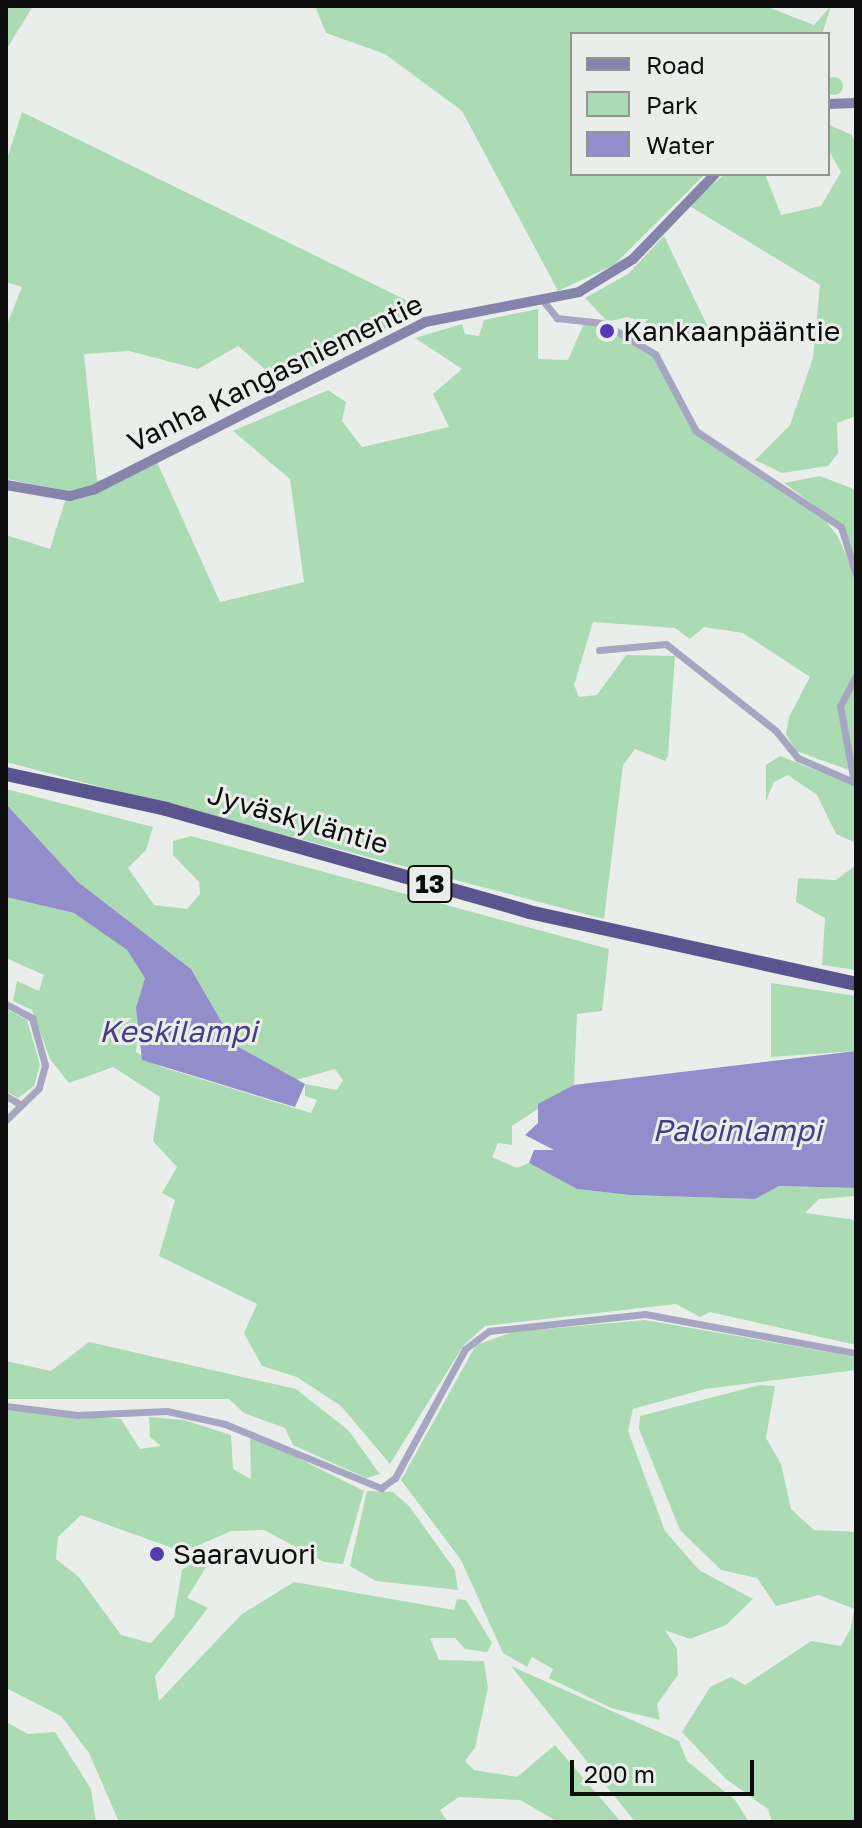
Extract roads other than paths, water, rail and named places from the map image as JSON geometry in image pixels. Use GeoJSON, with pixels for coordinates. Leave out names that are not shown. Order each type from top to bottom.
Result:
{"type":"FeatureCollection","features":[{"type":"Feature","properties":{"kind":"highway","name":"Jyväskyläntie"},"geometry":{"type":"LineString","coordinates":[[6,774],[166,809],[529,912],[856,984]]}},
{"type":"Feature","properties":{"kind":"street"},"geometry":{"type":"LineString","coordinates":[[830,104],[856,103]]}},
{"type":"Feature","properties":{"kind":"street","name":"Vanha Kangasniementie"},"geometry":{"type":"LineString","coordinates":[[6,485],[70,496],[93,490],[414,327],[462,311],[544,302],[618,271],[713,176]]}},
{"type":"Feature","properties":{"kind":"street"},"geometry":{"type":"LineString","coordinates":[[544,302],[557,318],[603,323],[655,354],[696,431],[841,527],[856,575]]}},
{"type":"Feature","properties":{"kind":"street"},"geometry":{"type":"LineString","coordinates":[[599,650],[666,644],[776,731],[798,758],[855,782]]}},
{"type":"Feature","properties":{"kind":"street"},"geometry":{"type":"LineString","coordinates":[[855,782],[840,706],[856,676]]}},
{"type":"Feature","properties":{"kind":"street"},"geometry":{"type":"LineString","coordinates":[[6,1004],[32,1018],[45,1065],[39,1088],[6,1120]]}},
{"type":"Feature","properties":{"kind":"street"},"geometry":{"type":"LineString","coordinates":[[6,1096],[20,1104]]}},
{"type":"Feature","properties":{"kind":"street"},"geometry":{"type":"LineString","coordinates":[[6,1406],[77,1415],[167,1411],[225,1424],[381,1488],[395,1478],[465,1349],[489,1331],[645,1314],[856,1353]]}},
{"type":"Feature","properties":{"kind":"water","name":"Keskilampi"},"geometry":{"type":"Polygon","coordinates":[[[6,804],[78,882],[191,969],[235,1045],[305,1084],[295,1107],[142,1060],[136,1008],[145,978],[127,950],[74,913],[6,897],[6,804]]]}},
{"type":"Feature","properties":{"kind":"water","name":"Paloinlampi"},"geometry":{"type":"Polygon","coordinates":[[[856,1051],[856,1188],[779,1186],[755,1199],[630,1195],[577,1189],[529,1163],[534,1150],[554,1150],[525,1135],[538,1123],[538,1104],[574,1085],[856,1051]]]}},
{"type":"Feature","properties":{"kind":"place","name":"Kankaanpääntie"},"geometry":{"type":"Point","coordinates":[607,331]}},
{"type":"Feature","properties":{"kind":"place","name":"Saaravuori"},"geometry":{"type":"Point","coordinates":[157,1554]}}]}
